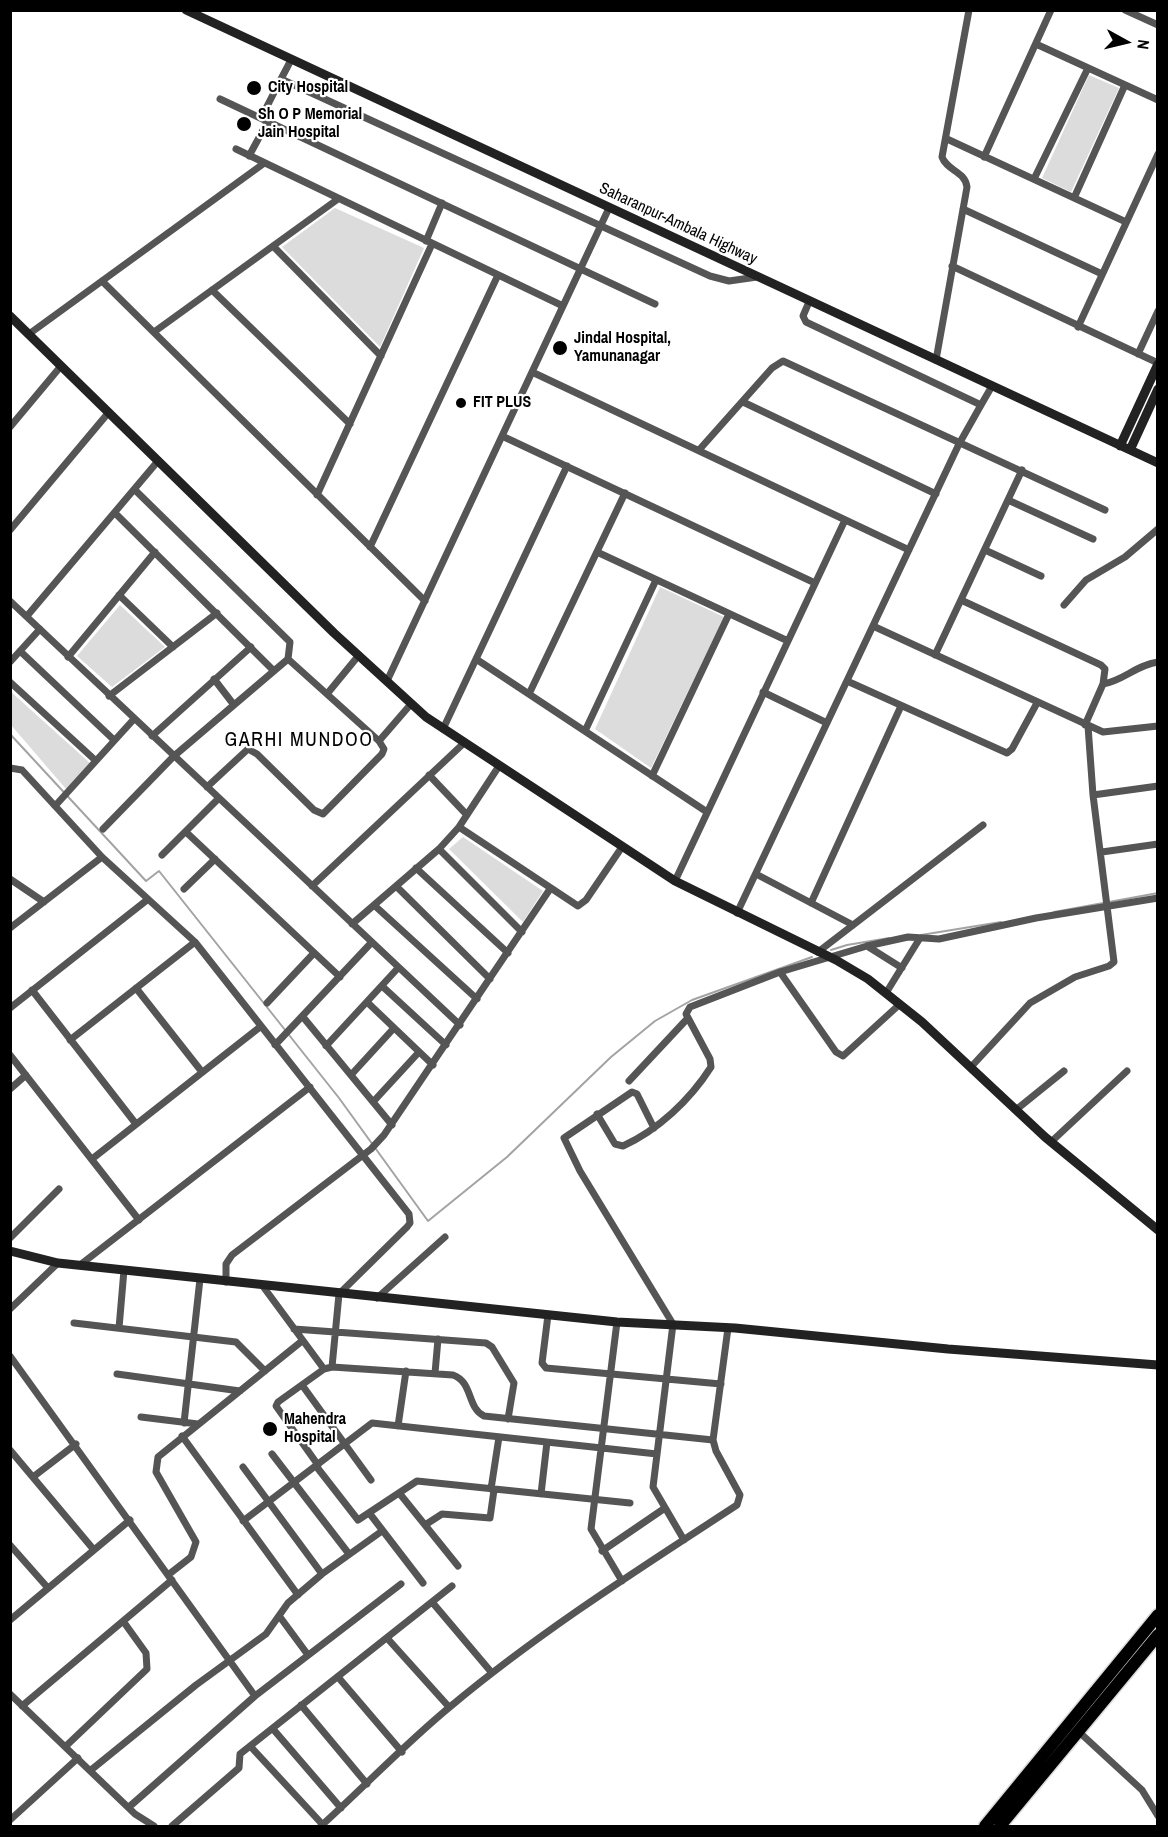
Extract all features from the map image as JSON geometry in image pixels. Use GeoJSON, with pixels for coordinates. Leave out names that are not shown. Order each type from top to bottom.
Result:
{"type":"FeatureCollection","features":[{"type":"Feature","properties":{"kind":"highway"},"geometry":{"type":"LineString","coordinates":[[985,1827],[1158,1615]]}},
{"type":"Feature","properties":{"kind":"highway"},"geometry":{"type":"LineString","coordinates":[[1000,1827],[1158,1635]]}},
{"type":"Feature","properties":{"kind":"street","name":"Saharanpur-Ambala Highway"},"geometry":{"type":"LineString","coordinates":[[186,10],[1158,463]]}},
{"type":"Feature","properties":{"kind":"street"},"geometry":{"type":"LineString","coordinates":[[936,360],[966,183],[962,175],[943,160],[969,10]]}},
{"type":"Feature","properties":{"kind":"street"},"geometry":{"type":"LineString","coordinates":[[984,157],[1051,10]]}},
{"type":"Feature","properties":{"kind":"street"},"geometry":{"type":"LineString","coordinates":[[1125,10],[1158,25]]}},
{"type":"Feature","properties":{"kind":"street"},"geometry":{"type":"LineString","coordinates":[[1036,44],[1158,100]]}},
{"type":"Feature","properties":{"kind":"street"},"geometry":{"type":"LineString","coordinates":[[249,156],[291,60]]}},
{"type":"Feature","properties":{"kind":"street"},"geometry":{"type":"LineString","coordinates":[[1034,179],[1088,68]]}},
{"type":"Feature","properties":{"kind":"street"},"geometry":{"type":"LineString","coordinates":[[281,79],[719,280],[740,281],[757,277]]}},
{"type":"Feature","properties":{"kind":"street"},"geometry":{"type":"LineString","coordinates":[[1074,198],[1125,85]]}},
{"type":"Feature","properties":{"kind":"street"},"geometry":{"type":"LineString","coordinates":[[220,99],[655,304]]}},
{"type":"Feature","properties":{"kind":"street"},"geometry":{"type":"LineString","coordinates":[[947,139],[1126,222]]}},
{"type":"Feature","properties":{"kind":"street"},"geometry":{"type":"LineString","coordinates":[[236,149],[263,164],[563,306]]}},
{"type":"Feature","properties":{"kind":"street"},"geometry":{"type":"LineString","coordinates":[[1078,327],[1158,154]]}},
{"type":"Feature","properties":{"kind":"street"},"geometry":{"type":"LineString","coordinates":[[29,334],[263,164]]}},
{"type":"Feature","properties":{"kind":"street"},"geometry":{"type":"LineString","coordinates":[[154,332],[338,199]]}},
{"type":"Feature","properties":{"kind":"street"},"geometry":{"type":"LineString","coordinates":[[317,495],[381,356],[429,242],[442,203]]}},
{"type":"Feature","properties":{"kind":"street"},"geometry":{"type":"LineString","coordinates":[[387,681],[609,208]]}},
{"type":"Feature","properties":{"kind":"street"},"geometry":{"type":"LineString","coordinates":[[963,209],[1102,274]]}},
{"type":"Feature","properties":{"kind":"street"},"geometry":{"type":"LineString","coordinates":[[273,246],[381,356]]}},
{"type":"Feature","properties":{"kind":"street"},"geometry":{"type":"LineString","coordinates":[[952,266],[1158,363],[1120,446]]}},
{"type":"Feature","properties":{"kind":"street"},"geometry":{"type":"LineString","coordinates":[[370,547],[498,275]]}},
{"type":"Feature","properties":{"kind":"street"},"geometry":{"type":"LineString","coordinates":[[102,281],[425,601]]}},
{"type":"Feature","properties":{"kind":"street"},"geometry":{"type":"LineString","coordinates":[[212,290],[350,424]]}},
{"type":"Feature","properties":{"kind":"street"},"geometry":{"type":"LineString","coordinates":[[809,302],[803,316],[806,322],[981,405]]}},
{"type":"Feature","properties":{"kind":"street"},"geometry":{"type":"LineString","coordinates":[[1138,354],[1158,311]]}},
{"type":"Feature","properties":{"kind":"street"},"geometry":{"type":"LineString","coordinates":[[10,316],[411,704],[443,729],[675,881],[854,970],[900,1004],[971,1066],[1051,1142],[1158,1230]]}},
{"type":"Feature","properties":{"kind":"street"},"geometry":{"type":"LineString","coordinates":[[699,450],[772,368],[783,361],[1105,510]]}},
{"type":"Feature","properties":{"kind":"street"},"geometry":{"type":"LineString","coordinates":[[11,425],[61,366]]}},
{"type":"Feature","properties":{"kind":"street"},"geometry":{"type":"LineString","coordinates":[[532,372],[909,550]]}},
{"type":"Feature","properties":{"kind":"street"},"geometry":{"type":"LineString","coordinates":[[737,913],[959,444],[992,386]]}},
{"type":"Feature","properties":{"kind":"street"},"geometry":{"type":"LineString","coordinates":[[1130,450],[1158,389]]}},
{"type":"Feature","properties":{"kind":"street"},"geometry":{"type":"LineString","coordinates":[[743,402],[936,494]]}},
{"type":"Feature","properties":{"kind":"street"},"geometry":{"type":"LineString","coordinates":[[10,530],[109,412]]}},
{"type":"Feature","properties":{"kind":"street"},"geometry":{"type":"LineString","coordinates":[[502,436],[815,583]]}},
{"type":"Feature","properties":{"kind":"street"},"geometry":{"type":"LineString","coordinates":[[27,616],[158,461]]}},
{"type":"Feature","properties":{"kind":"street"},"geometry":{"type":"LineString","coordinates":[[443,729],[567,466]]}},
{"type":"Feature","properties":{"kind":"street"},"geometry":{"type":"LineString","coordinates":[[935,656],[1022,470]]}},
{"type":"Feature","properties":{"kind":"street"},"geometry":{"type":"LineString","coordinates":[[103,829],[174,756],[288,659],[290,642],[135,490]]}},
{"type":"Feature","properties":{"kind":"street"},"geometry":{"type":"LineString","coordinates":[[529,694],[625,494]]}},
{"type":"Feature","properties":{"kind":"street"},"geometry":{"type":"LineString","coordinates":[[1008,500],[1093,539]]}},
{"type":"Feature","properties":{"kind":"street"},"geometry":{"type":"LineString","coordinates":[[115,513],[274,671]]}},
{"type":"Feature","properties":{"kind":"street"},"geometry":{"type":"LineString","coordinates":[[675,881],[845,520]]}},
{"type":"Feature","properties":{"kind":"street"},"geometry":{"type":"LineString","coordinates":[[1064,605],[1086,580],[1125,557],[1158,529]]}},
{"type":"Feature","properties":{"kind":"street"},"geometry":{"type":"LineString","coordinates":[[985,550],[1041,576]]}},
{"type":"Feature","properties":{"kind":"street"},"geometry":{"type":"LineString","coordinates":[[68,657],[155,552]]}},
{"type":"Feature","properties":{"kind":"street"},"geometry":{"type":"LineString","coordinates":[[597,552],[788,641]]}},
{"type":"Feature","properties":{"kind":"street"},"geometry":{"type":"LineString","coordinates":[[585,731],[656,580]]}},
{"type":"Feature","properties":{"kind":"street"},"geometry":{"type":"LineString","coordinates":[[119,596],[173,647]]}},
{"type":"Feature","properties":{"kind":"street"},"geometry":{"type":"LineString","coordinates":[[961,600],[1101,665],[1105,674],[1087,726],[1093,795],[1102,852],[1114,962],[1109,966],[1075,977],[1029,1003],[971,1066]]}},
{"type":"Feature","properties":{"kind":"street"},"geometry":{"type":"LineString","coordinates":[[10,601],[460,1024]]}},
{"type":"Feature","properties":{"kind":"street"},"geometry":{"type":"LineString","coordinates":[[110,696],[217,613]]}},
{"type":"Feature","properties":{"kind":"street"},"geometry":{"type":"LineString","coordinates":[[652,776],[729,614]]}},
{"type":"Feature","properties":{"kind":"street"},"geometry":{"type":"LineString","coordinates":[[873,626],[1103,732],[1158,726]]}},
{"type":"Feature","properties":{"kind":"street"},"geometry":{"type":"LineString","coordinates":[[10,662],[40,629]]}},
{"type":"Feature","properties":{"kind":"street"},"geometry":{"type":"LineString","coordinates":[[152,736],[251,647]]}},
{"type":"Feature","properties":{"kind":"street"},"geometry":{"type":"LineString","coordinates":[[20,651],[114,740]]}},
{"type":"Feature","properties":{"kind":"street"},"geometry":{"type":"LineString","coordinates":[[327,694],[359,655]]}},
{"type":"Feature","properties":{"kind":"street"},"geometry":{"type":"LineString","coordinates":[[207,787],[248,749],[257,754],[314,810],[324,814],[382,754],[384,749],[379,741],[288,659]]}},
{"type":"Feature","properties":{"kind":"street"},"geometry":{"type":"LineString","coordinates":[[476,659],[707,812]]}},
{"type":"Feature","properties":{"kind":"street"},"geometry":{"type":"LineString","coordinates":[[1103,684],[1119,680],[1138,667],[1158,662]]}},
{"type":"Feature","properties":{"kind":"street"},"geometry":{"type":"LineString","coordinates":[[214,679],[234,705]]}},
{"type":"Feature","properties":{"kind":"street"},"geometry":{"type":"LineString","coordinates":[[847,681],[1007,753],[1012,749],[1037,703]]}},
{"type":"Feature","properties":{"kind":"street"},"geometry":{"type":"LineString","coordinates":[[10,682],[94,760]]}},
{"type":"Feature","properties":{"kind":"street"},"geometry":{"type":"LineString","coordinates":[[764,692],[827,723]]}},
{"type":"Feature","properties":{"kind":"street"},"geometry":{"type":"LineString","coordinates":[[379,741],[411,704]]}},
{"type":"Feature","properties":{"kind":"street"},"geometry":{"type":"LineString","coordinates":[[811,903],[902,706]]}},
{"type":"Feature","properties":{"kind":"street"},"geometry":{"type":"LineString","coordinates":[[55,806],[94,760],[134,719]]}},
{"type":"Feature","properties":{"kind":"street"},"geometry":{"type":"LineString","coordinates":[[312,886],[464,743]]}},
{"type":"Feature","properties":{"kind":"street"},"geometry":{"type":"LineString","coordinates":[[352,924],[439,849],[459,827],[499,766]]}},
{"type":"Feature","properties":{"kind":"street"},"geometry":{"type":"LineString","coordinates":[[10,768],[22,770],[102,857],[195,942],[409,1214],[410,1223],[339,1294],[332,1367]]}},
{"type":"Feature","properties":{"kind":"street"},"geometry":{"type":"LineString","coordinates":[[429,775],[467,815]]}},
{"type":"Feature","properties":{"kind":"street"},"geometry":{"type":"LineString","coordinates":[[1093,795],[1158,786]]}},
{"type":"Feature","properties":{"kind":"street"},"geometry":{"type":"LineString","coordinates":[[162,855],[219,798]]}},
{"type":"Feature","properties":{"kind":"street"},"geometry":{"type":"LineString","coordinates":[[823,954],[853,925],[983,825]]}},
{"type":"Feature","properties":{"kind":"street"},"geometry":{"type":"LineString","coordinates":[[459,827],[573,904],[583,903],[622,847]]}},
{"type":"Feature","properties":{"kind":"street"},"geometry":{"type":"LineString","coordinates":[[186,832],[340,977]]}},
{"type":"Feature","properties":{"kind":"street"},"geometry":{"type":"LineString","coordinates":[[1102,852],[1158,844]]}},
{"type":"Feature","properties":{"kind":"street"},"geometry":{"type":"LineString","coordinates":[[439,849],[522,932]]}},
{"type":"Feature","properties":{"kind":"street"},"geometry":{"type":"LineString","coordinates":[[10,928],[102,857]]}},
{"type":"Feature","properties":{"kind":"street"},"geometry":{"type":"LineString","coordinates":[[184,889],[215,859]]}},
{"type":"Feature","properties":{"kind":"street"},"geometry":{"type":"LineString","coordinates":[[416,868],[508,953]]}},
{"type":"Feature","properties":{"kind":"street"},"geometry":{"type":"LineString","coordinates":[[756,874],[853,925]]}},
{"type":"Feature","properties":{"kind":"street"},"geometry":{"type":"LineString","coordinates":[[10,879],[44,902]]}},
{"type":"Feature","properties":{"kind":"street"},"geometry":{"type":"LineString","coordinates":[[396,886],[490,979]]}},
{"type":"Feature","properties":{"kind":"street"},"geometry":{"type":"LineString","coordinates":[[226,1281],[226,1264],[232,1255],[371,1149],[392,1125],[550,889]]}},
{"type":"Feature","properties":{"kind":"street"},"geometry":{"type":"LineString","coordinates":[[597,1114],[619,1146],[629,1143],[654,1128],[686,1098],[711,1067],[710,1059],[687,1019],[686,1014],[690,1007],[823,954],[902,938],[939,939],[1107,902],[1158,898]]}},
{"type":"Feature","properties":{"kind":"street"},"geometry":{"type":"LineString","coordinates":[[10,1008],[147,900]]}},
{"type":"Feature","properties":{"kind":"street"},"geometry":{"type":"LineString","coordinates":[[374,905],[477,999]]}},
{"type":"Feature","properties":{"kind":"street"},"geometry":{"type":"LineString","coordinates":[[886,993],[920,938]]}},
{"type":"Feature","properties":{"kind":"street"},"geometry":{"type":"LineString","coordinates":[[70,1040],[195,942]]}},
{"type":"Feature","properties":{"kind":"street"},"geometry":{"type":"LineString","coordinates":[[275,1045],[292,1030],[372,942]]}},
{"type":"Feature","properties":{"kind":"street"},"geometry":{"type":"LineString","coordinates":[[867,946],[902,968]]}},
{"type":"Feature","properties":{"kind":"street"},"geometry":{"type":"LineString","coordinates":[[267,1003],[314,953]]}},
{"type":"Feature","properties":{"kind":"street"},"geometry":{"type":"LineString","coordinates":[[326,1046],[398,968]]}},
{"type":"Feature","properties":{"kind":"street"},"geometry":{"type":"LineString","coordinates":[[780,972],[836,1052],[843,1056],[900,1004]]}},
{"type":"Feature","properties":{"kind":"street"},"geometry":{"type":"LineString","coordinates":[[382,986],[446,1045]]}},
{"type":"Feature","properties":{"kind":"street"},"geometry":{"type":"LineString","coordinates":[[136,988],[202,1072]]}},
{"type":"Feature","properties":{"kind":"street"},"geometry":{"type":"LineString","coordinates":[[32,990],[136,1124]]}},
{"type":"Feature","properties":{"kind":"street"},"geometry":{"type":"LineString","coordinates":[[367,1002],[433,1065]]}},
{"type":"Feature","properties":{"kind":"street"},"geometry":{"type":"LineString","coordinates":[[303,1017],[392,1125]]}},
{"type":"Feature","properties":{"kind":"street"},"geometry":{"type":"LineString","coordinates":[[629,1081],[687,1019]]}},
{"type":"Feature","properties":{"kind":"street"},"geometry":{"type":"LineString","coordinates":[[92,1159],[260,1027]]}},
{"type":"Feature","properties":{"kind":"street"},"geometry":{"type":"LineString","coordinates":[[351,1075],[394,1028]]}},
{"type":"Feature","properties":{"kind":"street"},"geometry":{"type":"LineString","coordinates":[[372,1102],[419,1052]]}},
{"type":"Feature","properties":{"kind":"street"},"geometry":{"type":"LineString","coordinates":[[10,1055],[139,1220]]}},
{"type":"Feature","properties":{"kind":"street"},"geometry":{"type":"LineString","coordinates":[[1017,1109],[1064,1071]]}},
{"type":"Feature","properties":{"kind":"street"},"geometry":{"type":"LineString","coordinates":[[1051,1142],[1127,1071]]}},
{"type":"Feature","properties":{"kind":"street"},"geometry":{"type":"LineString","coordinates":[[10,1089],[26,1075]]}},
{"type":"Feature","properties":{"kind":"street"},"geometry":{"type":"LineString","coordinates":[[80,1265],[310,1087]]}},
{"type":"Feature","properties":{"kind":"street"},"geometry":{"type":"LineString","coordinates":[[654,1128],[635,1092],[567,1132],[564,1142],[673,1324],[653,1487],[684,1540]]}},
{"type":"Feature","properties":{"kind":"street"},"geometry":{"type":"LineString","coordinates":[[10,1238],[59,1189]]}},
{"type":"Feature","properties":{"kind":"street"},"geometry":{"type":"LineString","coordinates":[[377,1298],[445,1237]]}},
{"type":"Feature","properties":{"kind":"street"},"geometry":{"type":"LineString","coordinates":[[12,1253],[58,1263],[617,1322],[728,1328],[937,1348],[1158,1365]]}},
{"type":"Feature","properties":{"kind":"street"},"geometry":{"type":"LineString","coordinates":[[10,1309],[58,1263]]}},
{"type":"Feature","properties":{"kind":"street"},"geometry":{"type":"LineString","coordinates":[[119,1328],[124,1270]]}},
{"type":"Feature","properties":{"kind":"street"},"geometry":{"type":"LineString","coordinates":[[184,1423],[200,1279]]}},
{"type":"Feature","properties":{"kind":"street"},"geometry":{"type":"LineString","coordinates":[[262,1285],[324,1369]]}},
{"type":"Feature","properties":{"kind":"street"},"geometry":{"type":"LineString","coordinates":[[548,1315],[543,1366],[721,1384]]}},
{"type":"Feature","properties":{"kind":"street"},"geometry":{"type":"LineString","coordinates":[[617,1322],[603,1449],[591,1529],[602,1551],[622,1581]]}},
{"type":"Feature","properties":{"kind":"street"},"geometry":{"type":"LineString","coordinates":[[74,1323],[236,1342],[265,1371]]}},
{"type":"Feature","properties":{"kind":"street"},"geometry":{"type":"LineString","coordinates":[[251,1747],[322,1826],[449,1707],[492,1673],[580,1607],[737,1505],[740,1495],[716,1451],[713,1440],[728,1328]]}},
{"type":"Feature","properties":{"kind":"street"},"geometry":{"type":"LineString","coordinates":[[294,1329],[479,1342],[492,1347],[514,1383],[508,1419]]}},
{"type":"Feature","properties":{"kind":"street"},"geometry":{"type":"LineString","coordinates":[[435,1373],[438,1339]]}},
{"type":"Feature","properties":{"kind":"street"},"geometry":{"type":"LineString","coordinates":[[22,1706],[123,1621],[191,1557],[195,1550],[193,1533],[156,1472],[155,1464],[158,1457],[303,1341]]}},
{"type":"Feature","properties":{"kind":"street"},"geometry":{"type":"LineString","coordinates":[[10,1356],[76,1444],[255,1696]]}},
{"type":"Feature","properties":{"kind":"street"},"geometry":{"type":"LineString","coordinates":[[630,1503],[493,1490],[427,1481],[412,1484],[361,1520],[356,1519],[276,1406],[278,1402],[324,1369],[332,1367],[435,1373],[461,1378],[479,1414],[713,1440]]}},
{"type":"Feature","properties":{"kind":"street"},"geometry":{"type":"LineString","coordinates":[[398,1426],[406,1371]]}},
{"type":"Feature","properties":{"kind":"street"},"geometry":{"type":"LineString","coordinates":[[117,1374],[240,1391]]}},
{"type":"Feature","properties":{"kind":"street"},"geometry":{"type":"LineString","coordinates":[[302,1385],[371,1480]]}},
{"type":"Feature","properties":{"kind":"street"},"geometry":{"type":"LineString","coordinates":[[141,1417],[198,1424]]}},
{"type":"Feature","properties":{"kind":"street"},"geometry":{"type":"LineString","coordinates":[[243,1521],[372,1423],[657,1454]]}},
{"type":"Feature","properties":{"kind":"street"},"geometry":{"type":"LineString","coordinates":[[182,1436],[297,1595]]}},
{"type":"Feature","properties":{"kind":"street"},"geometry":{"type":"LineString","coordinates":[[425,1525],[442,1514],[490,1518],[499,1437]]}},
{"type":"Feature","properties":{"kind":"street"},"geometry":{"type":"LineString","coordinates":[[541,1494],[547,1442]]}},
{"type":"Feature","properties":{"kind":"street"},"geometry":{"type":"LineString","coordinates":[[33,1477],[76,1444]]}},
{"type":"Feature","properties":{"kind":"street"},"geometry":{"type":"LineString","coordinates":[[10,1450],[94,1550]]}},
{"type":"Feature","properties":{"kind":"street"},"geometry":{"type":"LineString","coordinates":[[272,1454],[349,1554]]}},
{"type":"Feature","properties":{"kind":"street"},"geometry":{"type":"LineString","coordinates":[[243,1467],[322,1574]]}},
{"type":"Feature","properties":{"kind":"street"},"geometry":{"type":"LineString","coordinates":[[400,1494],[458,1566]]}},
{"type":"Feature","properties":{"kind":"street"},"geometry":{"type":"LineString","coordinates":[[602,1551],[665,1508]]}},
{"type":"Feature","properties":{"kind":"street"},"geometry":{"type":"LineString","coordinates":[[370,1514],[423,1583]]}},
{"type":"Feature","properties":{"kind":"street"},"geometry":{"type":"LineString","coordinates":[[10,1620],[129,1520]]}},
{"type":"Feature","properties":{"kind":"street"},"geometry":{"type":"LineString","coordinates":[[91,1770],[196,1685],[231,1662],[266,1634],[288,1603],[297,1595],[382,1531]]}},
{"type":"Feature","properties":{"kind":"street"},"geometry":{"type":"LineString","coordinates":[[10,1545],[48,1588]]}},
{"type":"Feature","properties":{"kind":"street"},"geometry":{"type":"LineString","coordinates":[[129,1807],[255,1696],[400,1584]]}},
{"type":"Feature","properties":{"kind":"street"},"geometry":{"type":"LineString","coordinates":[[172,1827],[239,1768],[239,1756],[452,1586]]}},
{"type":"Feature","properties":{"kind":"street"},"geometry":{"type":"LineString","coordinates":[[432,1602],[492,1673]]}},
{"type":"Feature","properties":{"kind":"street"},"geometry":{"type":"LineString","coordinates":[[280,1617],[308,1655]]}},
{"type":"Feature","properties":{"kind":"street"},"geometry":{"type":"LineString","coordinates":[[66,1746],[147,1670],[146,1653],[123,1621]]}},
{"type":"Feature","properties":{"kind":"street"},"geometry":{"type":"LineString","coordinates":[[387,1638],[449,1707]]}},
{"type":"Feature","properties":{"kind":"street"},"geometry":{"type":"LineString","coordinates":[[338,1677],[402,1752]]}},
{"type":"Feature","properties":{"kind":"street"},"geometry":{"type":"LineString","coordinates":[[10,1694],[129,1807],[154,1827]]}},
{"type":"Feature","properties":{"kind":"street"},"geometry":{"type":"LineString","coordinates":[[301,1705],[367,1784]]}},
{"type":"Feature","properties":{"kind":"street"},"geometry":{"type":"LineString","coordinates":[[273,1729],[341,1808]]}},
{"type":"Feature","properties":{"kind":"street"},"geometry":{"type":"LineString","coordinates":[[1078,1731],[1142,1790],[1158,1816]]}},
{"type":"Feature","properties":{"kind":"street"},"geometry":{"type":"LineString","coordinates":[[10,1820],[78,1758]]}},
{"type":"Feature","properties":{"kind":"shaded area"},"geometry":{"type":"Polygon","coordinates":[[[1089,75],[1119,88],[1071,192],[1042,178],[1089,75]]]}},
{"type":"Feature","properties":{"kind":"shaded area"},"geometry":{"type":"Polygon","coordinates":[[[335,208],[424,248],[380,347],[282,247],[335,208]]]}},
{"type":"Feature","properties":{"kind":"shaded area"},"geometry":{"type":"Polygon","coordinates":[[[660,587],[724,617],[651,768],[595,729],[660,587]]]}},
{"type":"Feature","properties":{"kind":"shaded area"},"geometry":{"type":"Polygon","coordinates":[[[120,605],[165,647],[112,687],[77,656],[120,605]]]}},
{"type":"Feature","properties":{"kind":"shaded area"},"geometry":{"type":"Polygon","coordinates":[[[10,691],[91,764],[66,789],[11,725],[10,691]]]}},
{"type":"Feature","properties":{"kind":"shaded area"},"geometry":{"type":"Polygon","coordinates":[[[463,837],[543,891],[523,922],[449,849],[463,837]]]}},
{"type":"Feature","properties":{"kind":"waterway"},"geometry":{"type":"LineString","coordinates":[[10,734],[146,881],[159,871],[339,1098],[428,1221],[507,1157],[611,1057],[655,1021],[692,1000],[812,957]]}},
{"type":"Feature","properties":{"kind":"waterway"},"geometry":{"type":"LineString","coordinates":[[1054,912],[1158,893]]}},
{"type":"Feature","properties":{"kind":"waterway"},"geometry":{"type":"LineString","coordinates":[[921,935],[1001,922]]}},
{"type":"Feature","properties":{"kind":"waterway"},"geometry":{"type":"LineString","coordinates":[[831,950],[889,938]]}},
{"type":"Feature","properties":{"kind":"place","name":"City Hospital"},"geometry":{"type":"Point","coordinates":[254,88]}},
{"type":"Feature","properties":{"kind":"place","name":"Sh O P Memorial Jain Hospital"},"geometry":{"type":"Point","coordinates":[244,124]}},
{"type":"Feature","properties":{"kind":"place","name":"Jindal Hospital, Yamunanagar"},"geometry":{"type":"Point","coordinates":[560,348]}},
{"type":"Feature","properties":{"kind":"place","name":"FIT PLUS"},"geometry":{"type":"Point","coordinates":[461,403]}},
{"type":"Feature","properties":{"kind":"place","name":"Mahendra Hospital"},"geometry":{"type":"Point","coordinates":[270,1429]}},
{"type":"Feature","properties":{"kind":"district","name":"GARHI MUNDOO"},"geometry":{"type":"Point","coordinates":[299,741]}}]}
